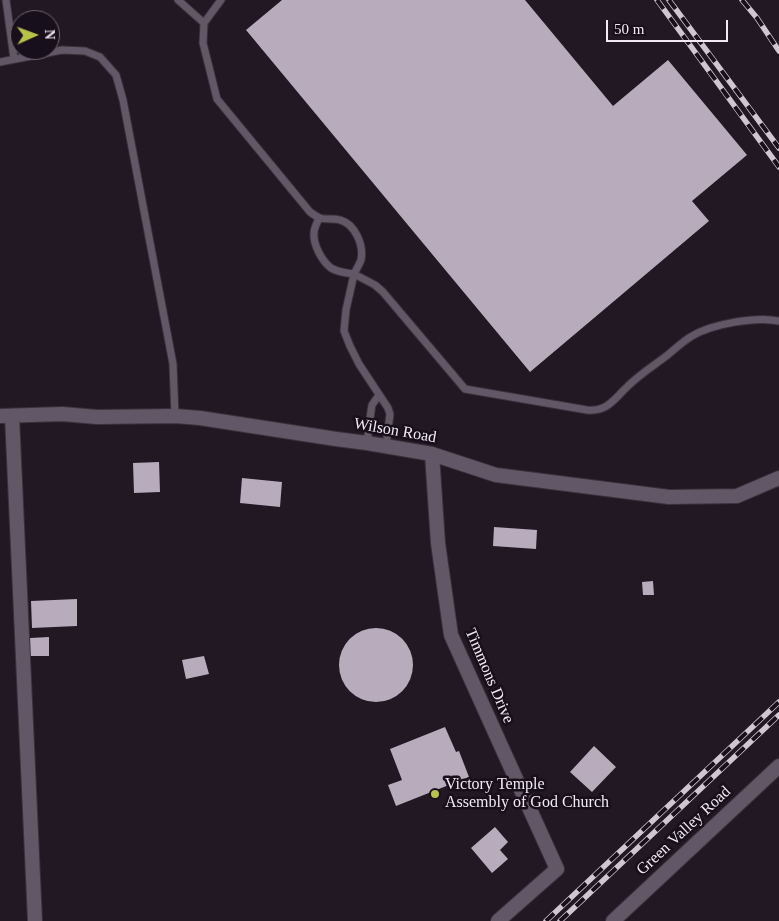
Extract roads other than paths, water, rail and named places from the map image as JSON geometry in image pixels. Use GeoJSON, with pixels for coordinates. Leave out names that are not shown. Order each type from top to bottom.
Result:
{"type":"FeatureCollection","features":[{"type":"Feature","properties":{"kind":"street","name":"Wilson Road"},"geometry":{"type":"LineString","coordinates":[[6,416],[62,414],[97,417],[176,416],[367,442],[432,454],[496,474],[669,497],[737,496],[779,478]]}},
{"type":"Feature","properties":{"kind":"street"},"geometry":{"type":"LineString","coordinates":[[6,416],[35,921]]}},
{"type":"Feature","properties":{"kind":"street","name":"Timmons Drive"},"geometry":{"type":"LineString","coordinates":[[432,454],[438,543],[451,635],[557,869],[498,921]]}},
{"type":"Feature","properties":{"kind":"street","name":"Green Valley Road"},"geometry":{"type":"LineString","coordinates":[[613,921],[779,766]]}},
{"type":"Feature","properties":{"kind":"lane"},"geometry":{"type":"LineString","coordinates":[[6,0],[10,30]]}},
{"type":"Feature","properties":{"kind":"lane"},"geometry":{"type":"LineString","coordinates":[[178,0],[204,23]]}},
{"type":"Feature","properties":{"kind":"lane"},"geometry":{"type":"LineString","coordinates":[[221,0],[204,23],[203,43],[217,99],[310,212],[319,218],[338,219],[346,222],[360,242],[362,251],[354,274],[346,310],[344,331],[359,364],[388,408],[390,414],[386,446]]}},
{"type":"Feature","properties":{"kind":"lane"},"geometry":{"type":"LineString","coordinates":[[60,50],[85,51],[100,57],[116,76],[124,100],[173,364],[176,416]]}},
{"type":"Feature","properties":{"kind":"lane"},"geometry":{"type":"LineString","coordinates":[[319,218],[313,235],[322,259],[332,269],[354,274],[375,285],[383,292],[465,389],[594,410],[601,409],[693,335],[721,324],[756,320],[779,321]]}},
{"type":"Feature","properties":{"kind":"lane"},"geometry":{"type":"LineString","coordinates":[[367,442],[372,405],[379,395]]}},
{"type":"Feature","properties":{"kind":"railway"},"geometry":{"type":"LineString","coordinates":[[657,0],[779,167]]}},
{"type":"Feature","properties":{"kind":"railway"},"geometry":{"type":"LineString","coordinates":[[669,0],[779,148]]}},
{"type":"Feature","properties":{"kind":"railway"},"geometry":{"type":"LineString","coordinates":[[742,0],[757,18],[779,51]]}},
{"type":"Feature","properties":{"kind":"railway"},"geometry":{"type":"LineString","coordinates":[[546,921],[779,702]]}},
{"type":"Feature","properties":{"kind":"railway"},"geometry":{"type":"LineString","coordinates":[[560,921],[779,715]]}},
{"type":"Feature","properties":{"kind":"place","name":"Victory Temple Assembly of God Church"},"geometry":{"type":"Point","coordinates":[435,794]}}]}
